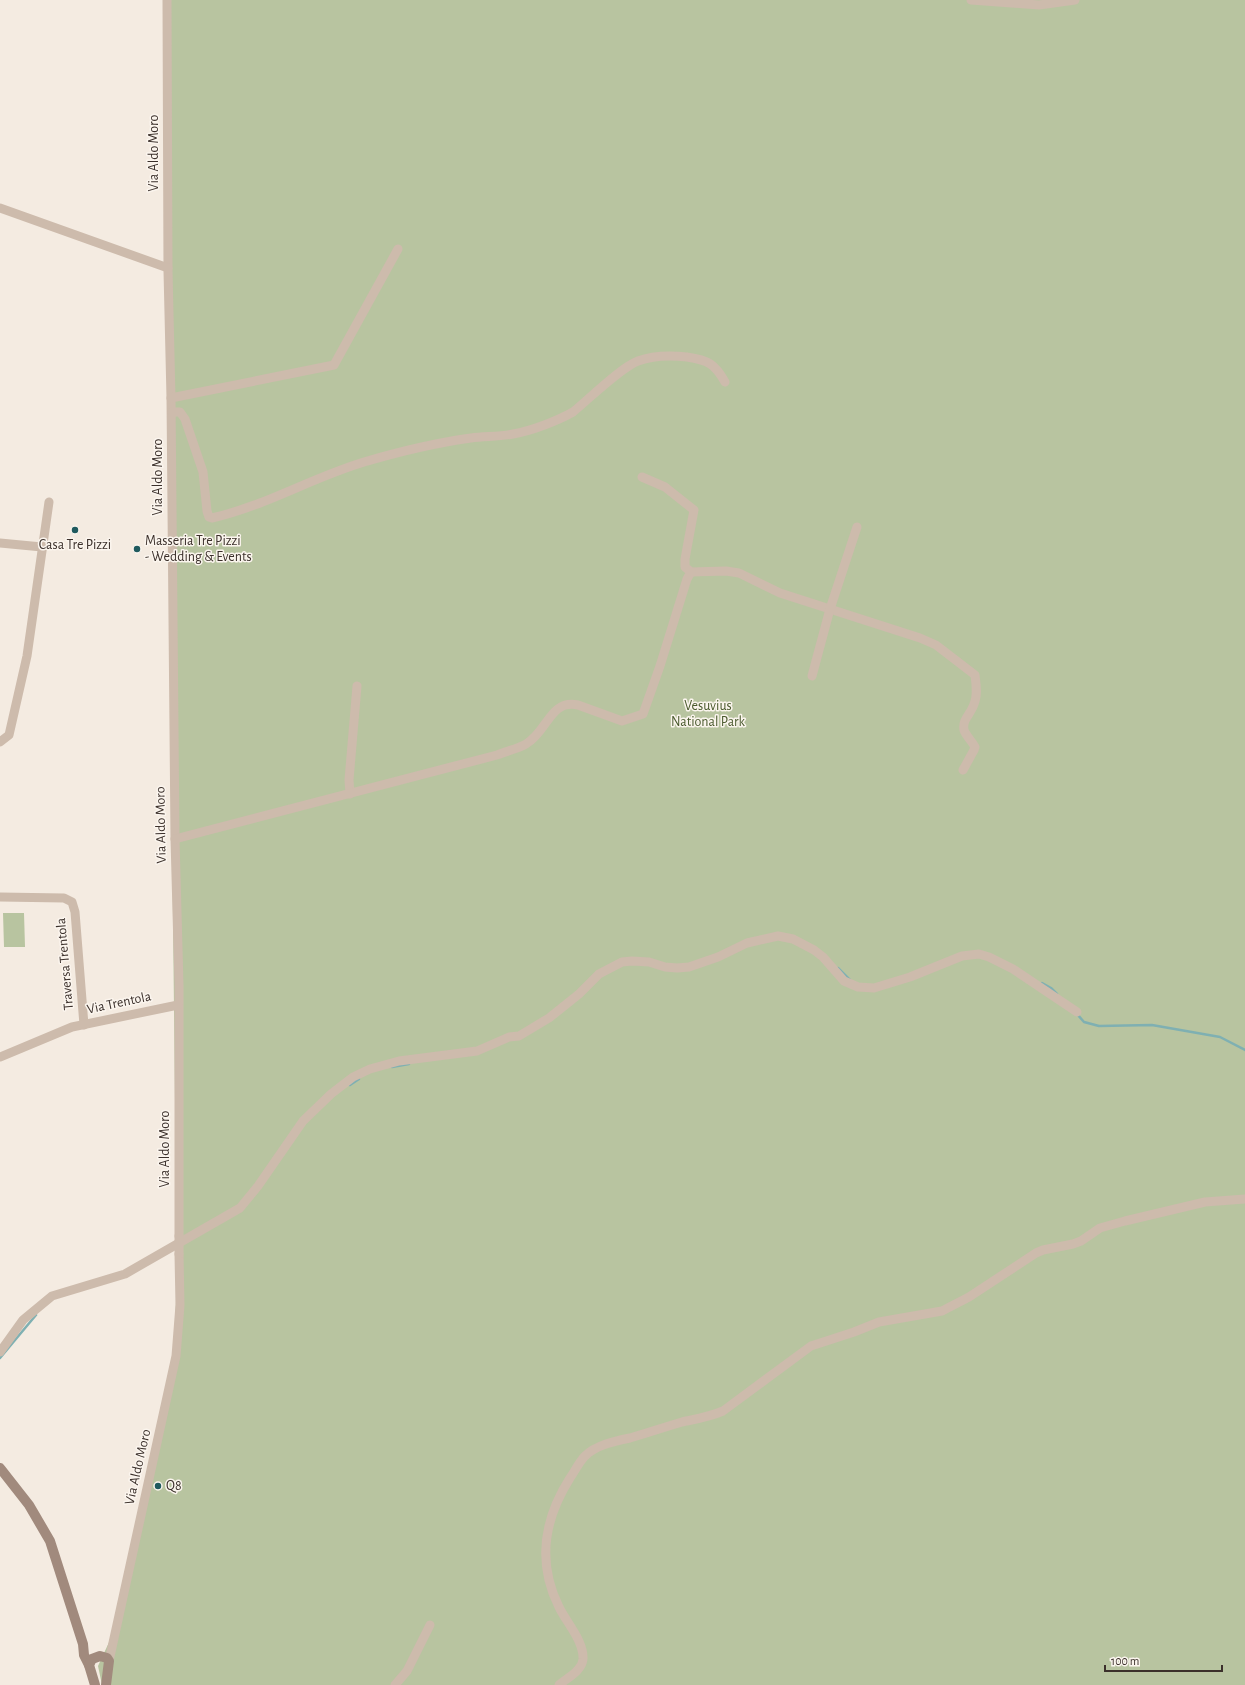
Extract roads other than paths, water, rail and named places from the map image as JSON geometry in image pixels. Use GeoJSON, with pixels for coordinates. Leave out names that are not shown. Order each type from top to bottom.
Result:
{"type":"FeatureCollection","features":[{"type":"Feature","properties":{"kind":"main road"},"geometry":{"type":"LineString","coordinates":[[0,1468],[29,1505],[50,1540],[83,1644],[84,1655],[89,1665],[95,1685]]}},
{"type":"Feature","properties":{"kind":"main road"},"geometry":{"type":"LineString","coordinates":[[83,1644],[102,1658],[106,1685]]}},
{"type":"Feature","properties":{"kind":"main road"},"geometry":{"type":"LineString","coordinates":[[89,1665],[92,1659],[102,1658]]}},
{"type":"Feature","properties":{"kind":"street","name":"Via Aldo Moro"},"geometry":{"type":"LineString","coordinates":[[102,1658],[112,1643],[176,1356],[180,1305],[172,398],[168,268],[167,0]]}},
{"type":"Feature","properties":{"kind":"street"},"geometry":{"type":"LineString","coordinates":[[971,0],[1039,5],[1075,0]]}},
{"type":"Feature","properties":{"kind":"street"},"geometry":{"type":"LineString","coordinates":[[0,208],[168,268]]}},
{"type":"Feature","properties":{"kind":"street"},"geometry":{"type":"LineString","coordinates":[[172,398],[334,364],[398,250]]}},
{"type":"Feature","properties":{"kind":"street"},"geometry":{"type":"LineString","coordinates":[[172,412],[180,412],[186,420],[203,472],[207,511],[212,518],[235,513],[310,481],[363,462],[452,441],[513,434],[563,418],[573,412],[627,367],[647,358],[668,355],[695,358],[708,362],[718,369],[725,382]]}},
{"type":"Feature","properties":{"kind":"street"},"geometry":{"type":"LineString","coordinates":[[642,477],[665,487],[694,510],[685,559],[685,567],[690,572],[739,572],[780,593],[920,638],[936,645],[975,675],[977,691],[974,704],[965,718],[964,726],[965,732],[973,743],[974,750],[963,770]]}},
{"type":"Feature","properties":{"kind":"street"},"geometry":{"type":"LineString","coordinates":[[0,742],[9,735],[27,656],[49,502]]}},
{"type":"Feature","properties":{"kind":"street"},"geometry":{"type":"LineString","coordinates":[[812,676],[830,609],[857,527]]}},
{"type":"Feature","properties":{"kind":"street"},"geometry":{"type":"LineString","coordinates":[[0,543],[42,547]]}},
{"type":"Feature","properties":{"kind":"street"},"geometry":{"type":"LineString","coordinates":[[175,839],[296,806],[350,794],[497,755],[526,744],[542,731],[552,714],[563,705],[578,705],[622,721],[643,714],[690,572]]}},
{"type":"Feature","properties":{"kind":"street"},"geometry":{"type":"LineString","coordinates":[[350,794],[349,780],[357,686]]}},
{"type":"Feature","properties":{"kind":"street","name":"Traversa Trentola"},"geometry":{"type":"LineString","coordinates":[[0,897],[64,898],[72,902],[75,912],[84,1025]]}},
{"type":"Feature","properties":{"kind":"street"},"geometry":{"type":"LineString","coordinates":[[0,1352],[23,1320],[52,1296],[125,1274],[240,1208],[263,1180],[303,1121],[331,1094],[353,1077],[370,1069],[399,1061],[477,1051],[509,1037],[519,1036],[549,1018],[579,994],[599,974],[622,962],[648,962],[664,967],[689,967],[718,957],[748,943],[778,936],[792,939],[814,950],[823,957],[844,981],[858,987],[874,988],[910,977],[962,956],[979,954],[989,957],[1013,969],[1077,1012]]}},
{"type":"Feature","properties":{"kind":"street","name":"Via Trentola"},"geometry":{"type":"LineString","coordinates":[[0,1057],[72,1027],[178,1004]]}},
{"type":"Feature","properties":{"kind":"street"},"geometry":{"type":"LineString","coordinates":[[559,1685],[580,1668],[583,1659],[575,1633],[558,1607],[546,1568],[547,1536],[550,1518],[557,1501],[585,1456],[596,1448],[682,1422],[712,1416],[723,1411],[811,1346],[879,1322],[932,1313],[951,1307],[1039,1252],[1081,1241],[1100,1228],[1205,1202],[1245,1199]]}},
{"type":"Feature","properties":{"kind":"street"},"geometry":{"type":"LineString","coordinates":[[395,1685],[407,1671],[430,1625]]}},
{"type":"Feature","properties":{"kind":"waterway"},"geometry":{"type":"LineString","coordinates":[[838,968],[850,980]]}},
{"type":"Feature","properties":{"kind":"waterway"},"geometry":{"type":"LineString","coordinates":[[1042,983],[1051,988],[1057,994]]}},
{"type":"Feature","properties":{"kind":"waterway"},"geometry":{"type":"LineString","coordinates":[[1077,1014],[1084,1022],[1099,1026],[1152,1025],[1220,1037],[1245,1050]]}},
{"type":"Feature","properties":{"kind":"waterway"},"geometry":{"type":"LineString","coordinates":[[392,1067],[409,1064]]}},
{"type":"Feature","properties":{"kind":"waterway"},"geometry":{"type":"LineString","coordinates":[[350,1085],[359,1079]]}},
{"type":"Feature","properties":{"kind":"waterway"},"geometry":{"type":"LineString","coordinates":[[0,1358],[36,1315]]}},
{"type":"Feature","properties":{"kind":"place","name":"Casa Tre Pizzi"},"geometry":{"type":"Point","coordinates":[75,530]}},
{"type":"Feature","properties":{"kind":"place","name":"Masseria Tre Pizzi - Wedding & Events"},"geometry":{"type":"Point","coordinates":[137,549]}},
{"type":"Feature","properties":{"kind":"place","name":"Q8"},"geometry":{"type":"Point","coordinates":[158,1486]}},
{"type":"Feature","properties":{"kind":"park label","name":"Vesuvius National Park"},"geometry":{"type":"Point","coordinates":[708,714]}}]}
